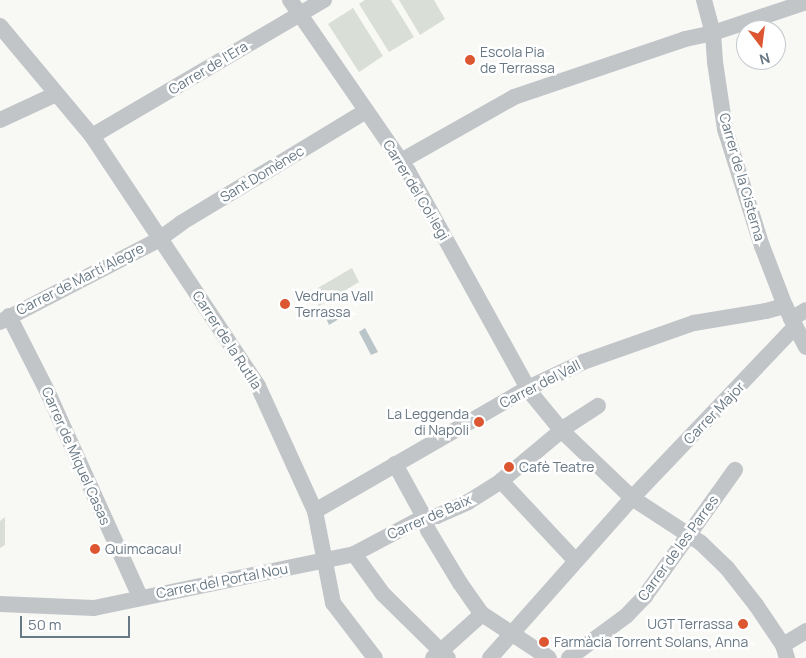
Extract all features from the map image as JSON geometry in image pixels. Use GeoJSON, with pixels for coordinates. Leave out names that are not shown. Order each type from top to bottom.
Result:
{"type":"FeatureCollection","features":[{"type":"Feature","properties":{"kind":"street","name":"Carrer del Col·legi"},"geometry":{"type":"LineString","coordinates":[[290,0],[401,161],[528,388],[562,431],[630,493],[701,543],[727,568],[756,605],[785,652]]}},
{"type":"Feature","properties":{"kind":"street","name":"Carrer de l'Era"},"geometry":{"type":"LineString","coordinates":[[92,136],[324,0]]}},
{"type":"Feature","properties":{"kind":"street","name":"Carrer de la Cisterna"},"geometry":{"type":"LineString","coordinates":[[704,0],[713,33],[715,62],[725,129],[762,246],[790,317],[806,347]]}},
{"type":"Feature","properties":{"kind":"street"},"geometry":{"type":"LineString","coordinates":[[401,161],[514,97],[685,39],[713,33],[806,2]]}},
{"type":"Feature","properties":{"kind":"street","name":"Carrer de la Rutlla"},"geometry":{"type":"LineString","coordinates":[[0,26],[92,136],[258,386],[315,511],[333,603],[374,658]]}},
{"type":"Feature","properties":{"kind":"street"},"geometry":{"type":"LineString","coordinates":[[0,120],[56,94]]}},
{"type":"Feature","properties":{"kind":"street","name":"Sant Domènec"},"geometry":{"type":"LineString","coordinates":[[160,237],[364,109]]}},
{"type":"Feature","properties":{"kind":"street","name":"Carrer de Martí Alegre"},"geometry":{"type":"LineString","coordinates":[[5,319],[160,237]]}},
{"type":"Feature","properties":{"kind":"street"},"geometry":{"type":"LineString","coordinates":[[790,317],[806,310]]}},
{"type":"Feature","properties":{"kind":"street","name":"Carrer del Vall"},"geometry":{"type":"LineString","coordinates":[[315,511],[528,388],[583,362],[694,323],[766,311],[790,317]]}},
{"type":"Feature","properties":{"kind":"street","name":"Carrer Major"},"geometry":{"type":"LineString","coordinates":[[490,658],[514,633],[630,493],[790,317]]}},
{"type":"Feature","properties":{"kind":"street","name":"Carrer de Miquel Casas"},"geometry":{"type":"LineString","coordinates":[[5,319],[48,393],[140,597]]}},
{"type":"Feature","properties":{"kind":"street","name":"Carrer de Baix"},"geometry":{"type":"LineString","coordinates":[[324,561],[354,554],[424,517],[437,516],[501,481],[562,431],[598,406]]}},
{"type":"Feature","properties":{"kind":"street"},"geometry":{"type":"LineString","coordinates":[[395,464],[424,517],[428,530],[460,583],[482,614],[514,633],[549,658]]}},
{"type":"Feature","properties":{"kind":"street","name":"Carrer de les Parres"},"geometry":{"type":"LineString","coordinates":[[569,658],[626,616],[645,596],[735,470]]}},
{"type":"Feature","properties":{"kind":"street"},"geometry":{"type":"LineString","coordinates":[[501,481],[575,560]]}},
{"type":"Feature","properties":{"kind":"street"},"geometry":{"type":"LineString","coordinates":[[354,554],[382,594],[439,654],[482,614]]}},
{"type":"Feature","properties":{"kind":"street","name":"Carrer del Portal Nou"},"geometry":{"type":"LineString","coordinates":[[0,604],[94,608],[140,597],[324,561]]}},
{"type":"Feature","properties":{"kind":"street"},"geometry":{"type":"LineString","coordinates":[[785,652],[806,631]]}},
{"type":"Feature","properties":{"kind":"shaded area"},"geometry":{"type":"Polygon","coordinates":[[[365,0],[391,0],[414,37],[389,52],[359,4],[365,0]]]}},
{"type":"Feature","properties":{"kind":"shaded area"},"geometry":{"type":"Polygon","coordinates":[[[399,0],[434,0],[445,19],[420,35],[399,0]]]}},
{"type":"Feature","properties":{"kind":"shaded area"},"geometry":{"type":"Polygon","coordinates":[[[353,8],[383,56],[359,72],[328,24],[353,8]]]}},
{"type":"Feature","properties":{"kind":"shaded area"},"geometry":{"type":"Polygon","coordinates":[[[352,268],[359,282],[319,306],[311,292],[352,268]]]}},
{"type":"Feature","properties":{"kind":"shaded area"},"geometry":{"type":"Polygon","coordinates":[[[343,308],[347,314],[329,325],[326,318],[343,308]]]}},
{"type":"Feature","properties":{"kind":"shaded area"},"geometry":{"type":"Polygon","coordinates":[[[365,328],[378,352],[371,355],[359,332],[365,328]]]}},
{"type":"Feature","properties":{"kind":"shaded area"},"geometry":{"type":"Polygon","coordinates":[[[5,517],[5,545],[0,548],[0,521],[5,517]]]}},
{"type":"Feature","properties":{"kind":"place","name":"Escola Pia de Terrassa"},"geometry":{"type":"Point","coordinates":[470,60]}},
{"type":"Feature","properties":{"kind":"place","name":"Vedruna Vall Terrassa"},"geometry":{"type":"Point","coordinates":[285,304]}},
{"type":"Feature","properties":{"kind":"place","name":"La Leggenda di Napoli"},"geometry":{"type":"Point","coordinates":[479,422]}},
{"type":"Feature","properties":{"kind":"place","name":"Cafè Teatre"},"geometry":{"type":"Point","coordinates":[509,467]}},
{"type":"Feature","properties":{"kind":"place","name":"Quimcacau!"},"geometry":{"type":"Point","coordinates":[95,549]}},
{"type":"Feature","properties":{"kind":"place","name":"UGT Terrassa"},"geometry":{"type":"Point","coordinates":[743,624]}},
{"type":"Feature","properties":{"kind":"place","name":"Farmàcia Torrent Solans, Anna"},"geometry":{"type":"Point","coordinates":[544,642]}}]}
